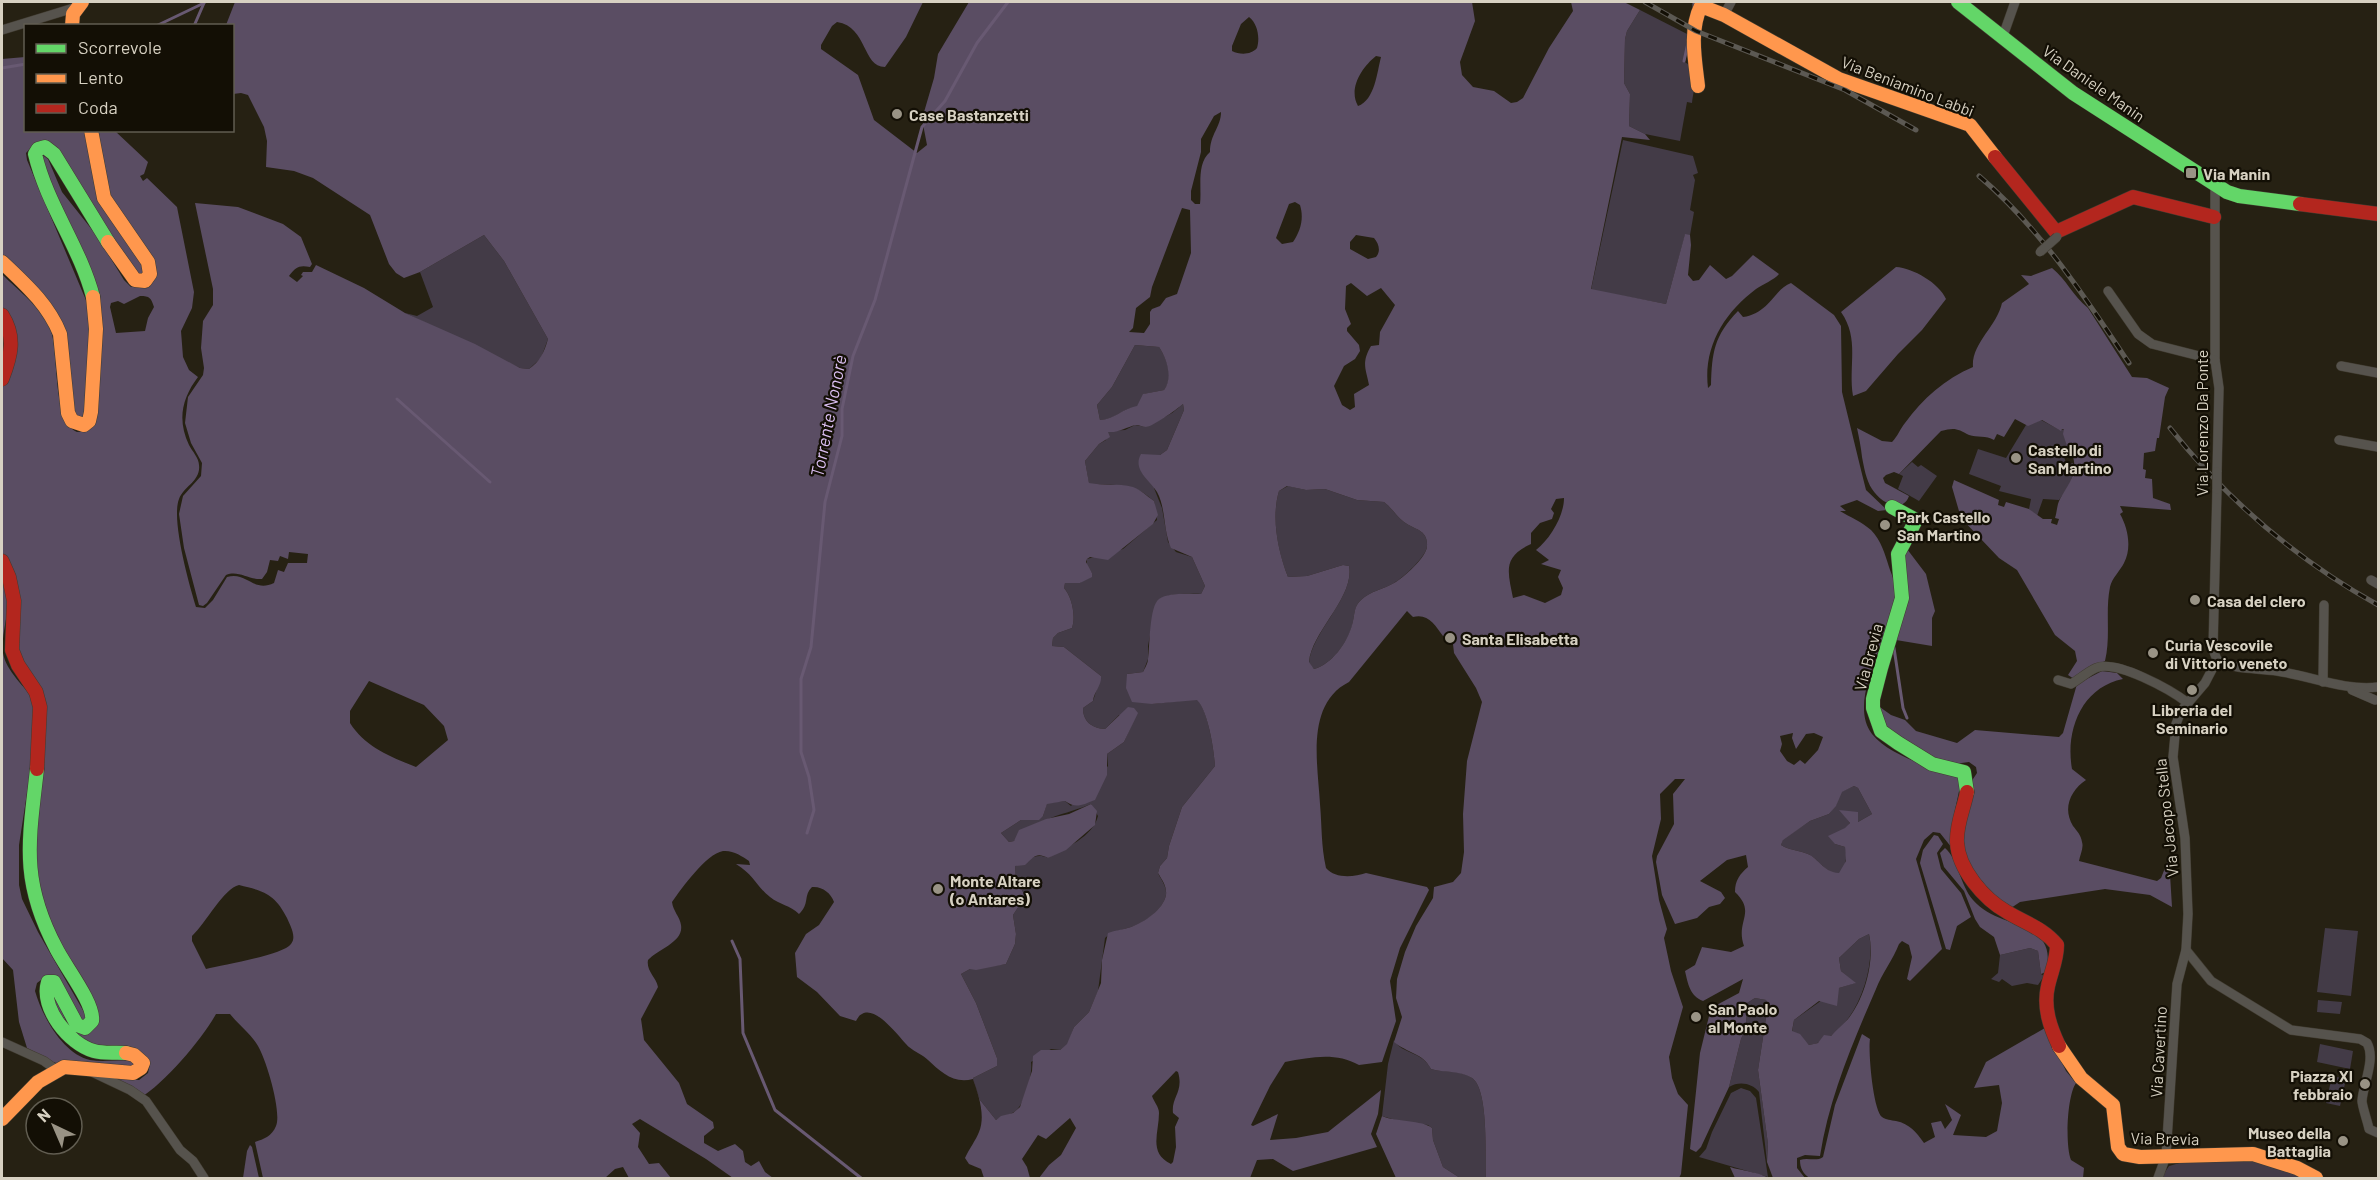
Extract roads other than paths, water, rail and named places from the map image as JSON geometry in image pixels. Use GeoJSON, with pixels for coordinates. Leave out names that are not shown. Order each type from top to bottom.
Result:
{"type":"FeatureCollection","features":[{"type":"Feature","properties":{"kind":"street"},"geometry":{"type":"LineString","coordinates":[[1698,86],[1695,41],[1699,8],[1705,6],[1724,15],[1731,2]]}},
{"type":"Feature","properties":{"kind":"street","name":"Via Daniele Manin"},"geometry":{"type":"LineString","coordinates":[[1958,2],[2073,93],[2215,184],[2239,196],[2379,214]]}},
{"type":"Feature","properties":{"kind":"street"},"geometry":{"type":"LineString","coordinates":[[2003,36],[2015,2]]}},
{"type":"Feature","properties":{"kind":"street"},"geometry":{"type":"LineString","coordinates":[[72,24],[71,19],[80,4]]}},
{"type":"Feature","properties":{"kind":"street"},"geometry":{"type":"LineString","coordinates":[[2,30],[80,4]]}},
{"type":"Feature","properties":{"kind":"street","name":"Via Beniamino Labbi"},"geometry":{"type":"LineString","coordinates":[[1724,15],[1839,79],[1970,125],[2056,232],[2075,223]]}},
{"type":"Feature","properties":{"kind":"street"},"geometry":{"type":"LineString","coordinates":[[2,262],[34,293],[52,315],[58,327],[68,413],[72,421],[84,425],[89,421],[91,412],[95,336],[93,298],[90,284],[43,182],[35,154],[38,149],[45,147],[54,154],[96,225],[135,280],[145,281],[150,269],[142,252],[104,198],[91,132]]}},
{"type":"Feature","properties":{"kind":"street","name":"Via Lorenzo Da Ponte"},"geometry":{"type":"LineString","coordinates":[[2215,184],[2215,360],[2219,388],[2213,649],[2217,660]]}},
{"type":"Feature","properties":{"kind":"street"},"geometry":{"type":"LineString","coordinates":[[2038,253],[2075,223],[2133,197],[2214,217]]}},
{"type":"Feature","properties":{"kind":"street"},"geometry":{"type":"LineString","coordinates":[[2108,291],[2138,333],[2152,344],[2215,360]]}},
{"type":"Feature","properties":{"kind":"street"},"geometry":{"type":"LineString","coordinates":[[2,315],[9,330],[12,351],[2,378]]}},
{"type":"Feature","properties":{"kind":"street"},"geometry":{"type":"LineString","coordinates":[[2341,366],[2379,373]]}},
{"type":"Feature","properties":{"kind":"street"},"geometry":{"type":"LineString","coordinates":[[2339,440],[2379,447]]}},
{"type":"Feature","properties":{"kind":"street","name":"Via Brevia"},"geometry":{"type":"LineString","coordinates":[[1892,507],[1916,520],[1898,554],[1902,598],[1873,699],[1876,721],[1881,731],[1922,759],[1964,772],[1966,794],[1959,823],[1958,851],[1975,883],[1989,899],[2006,912],[2043,930],[2057,945],[2055,971],[2045,996],[2056,1041],[2081,1079],[2113,1105],[2118,1147],[2123,1154],[2129,1156],[2253,1154],[2297,1168],[2316,1179]]}},
{"type":"Feature","properties":{"kind":"street"},"geometry":{"type":"LineString","coordinates":[[2,561],[8,573],[15,600],[12,650],[40,704],[41,749],[30,832],[32,887],[42,920],[90,1007],[93,1016],[91,1022],[85,1028],[77,1025],[54,982],[48,982],[45,993],[55,1015],[77,1042],[96,1051],[132,1054],[140,1058],[143,1063],[141,1068],[133,1073],[63,1067],[55,1069],[41,1078],[2,1119]]}},
{"type":"Feature","properties":{"kind":"street"},"geometry":{"type":"LineString","coordinates":[[2323,682],[2324,605]]}},
{"type":"Feature","properties":{"kind":"street"},"geometry":{"type":"LineString","coordinates":[[2217,660],[2225,664],[2278,671],[2342,686],[2379,687]]}},
{"type":"Feature","properties":{"kind":"street","name":"Via Jacopo Stella"},"geometry":{"type":"LineString","coordinates":[[2186,950],[2188,872],[2174,757],[2176,724],[2181,711],[2205,683],[2217,660]]}},
{"type":"Feature","properties":{"kind":"street"},"geometry":{"type":"LineString","coordinates":[[2058,680],[2071,684],[2096,668],[2107,666],[2146,679],[2188,703]]}},
{"type":"Feature","properties":{"kind":"street"},"geometry":{"type":"LineString","coordinates":[[2342,686],[2377,703]]}},
{"type":"Feature","properties":{"kind":"street"},"geometry":{"type":"LineString","coordinates":[[2377,703],[2374,694],[2379,687]]}},
{"type":"Feature","properties":{"kind":"street"},"geometry":{"type":"LineString","coordinates":[[2186,950],[2211,981],[2290,1030],[2365,1041],[2370,1052],[2362,1101],[2368,1116],[2369,1129],[2379,1133]]}},
{"type":"Feature","properties":{"kind":"street","name":"Via Cavertino"},"geometry":{"type":"LineString","coordinates":[[2158,1179],[2166,1156],[2177,984],[2186,950]]}},
{"type":"Feature","properties":{"kind":"street"},"geometry":{"type":"LineString","coordinates":[[2,1042],[44,1061],[55,1069]]}},
{"type":"Feature","properties":{"kind":"street"},"geometry":{"type":"LineString","coordinates":[[90,1071],[130,1089],[146,1101],[180,1150],[193,1161],[204,1179]]}},
{"type":"Feature","properties":{"kind":"waterway","name":"Torrente Nonorè"},"geometry":{"type":"LineString","coordinates":[[807,833],[814,810],[809,777],[801,752],[801,679],[811,647],[825,502],[842,436],[842,409],[853,356],[875,300],[922,127],[945,101],[977,43],[1008,2]]}},
{"type":"Feature","properties":{"kind":"waterway"},"geometry":{"type":"LineString","coordinates":[[1694,2],[1694,9]]}},
{"type":"Feature","properties":{"kind":"waterway"},"geometry":{"type":"LineString","coordinates":[[160,24],[204,3]]}},
{"type":"Feature","properties":{"kind":"waterway"},"geometry":{"type":"LineString","coordinates":[[195,24],[204,3]]}},
{"type":"Feature","properties":{"kind":"waterway"},"geometry":{"type":"LineString","coordinates":[[1684,61],[1688,43]]}},
{"type":"Feature","properties":{"kind":"waterway"},"geometry":{"type":"LineString","coordinates":[[2,68],[24,64]]}},
{"type":"Feature","properties":{"kind":"waterway"},"geometry":{"type":"LineString","coordinates":[[397,399],[490,482]]}},
{"type":"Feature","properties":{"kind":"waterway"},"geometry":{"type":"LineString","coordinates":[[1894,648],[1903,708],[1907,718]]}},
{"type":"Feature","properties":{"kind":"waterway"},"geometry":{"type":"LineString","coordinates":[[732,941],[740,959],[743,1033],[775,1110],[861,1178]]}},
{"type":"Feature","properties":{"kind":"railway"},"geometry":{"type":"LineString","coordinates":[[1645,2],[1696,31],[1845,90],[1916,130]]}},
{"type":"Feature","properties":{"kind":"railway"},"geometry":{"type":"LineString","coordinates":[[1979,176],[2042,241],[2078,288],[2129,363]]}},
{"type":"Feature","properties":{"kind":"railway"},"geometry":{"type":"LineString","coordinates":[[2170,428],[2192,455],[2265,527],[2319,569],[2378,605]]}},
{"type":"Feature","properties":{"kind":"place","name":"Case Bastanzetti"},"geometry":{"type":"Point","coordinates":[897,114]}},
{"type":"Feature","properties":{"kind":"place","name":"Via Manin"},"geometry":{"type":"Point","coordinates":[2191,173]}},
{"type":"Feature","properties":{"kind":"place","name":"Castello di San Martino"},"geometry":{"type":"Point","coordinates":[2016,458]}},
{"type":"Feature","properties":{"kind":"place","name":"Park Castello San Martino"},"geometry":{"type":"Point","coordinates":[1885,525]}},
{"type":"Feature","properties":{"kind":"place","name":"Casa del clero"},"geometry":{"type":"Point","coordinates":[2195,600]}},
{"type":"Feature","properties":{"kind":"place","name":"Santa Elisabetta"},"geometry":{"type":"Point","coordinates":[1450,638]}},
{"type":"Feature","properties":{"kind":"place","name":"Curia Vescovile di Vittorio veneto"},"geometry":{"type":"Point","coordinates":[2153,653]}},
{"type":"Feature","properties":{"kind":"place","name":"Libreria del Seminario"},"geometry":{"type":"Point","coordinates":[2192,690]}},
{"type":"Feature","properties":{"kind":"place","name":"Monte Altare (o Antares)"},"geometry":{"type":"Point","coordinates":[938,889]}},
{"type":"Feature","properties":{"kind":"place","name":"San Paolo al Monte"},"geometry":{"type":"Point","coordinates":[1696,1017]}},
{"type":"Feature","properties":{"kind":"place","name":"Piazza XI febbraio"},"geometry":{"type":"Point","coordinates":[2365,1084]}},
{"type":"Feature","properties":{"kind":"place","name":"Museo della Battaglia"},"geometry":{"type":"Point","coordinates":[2343,1141]}}]}
